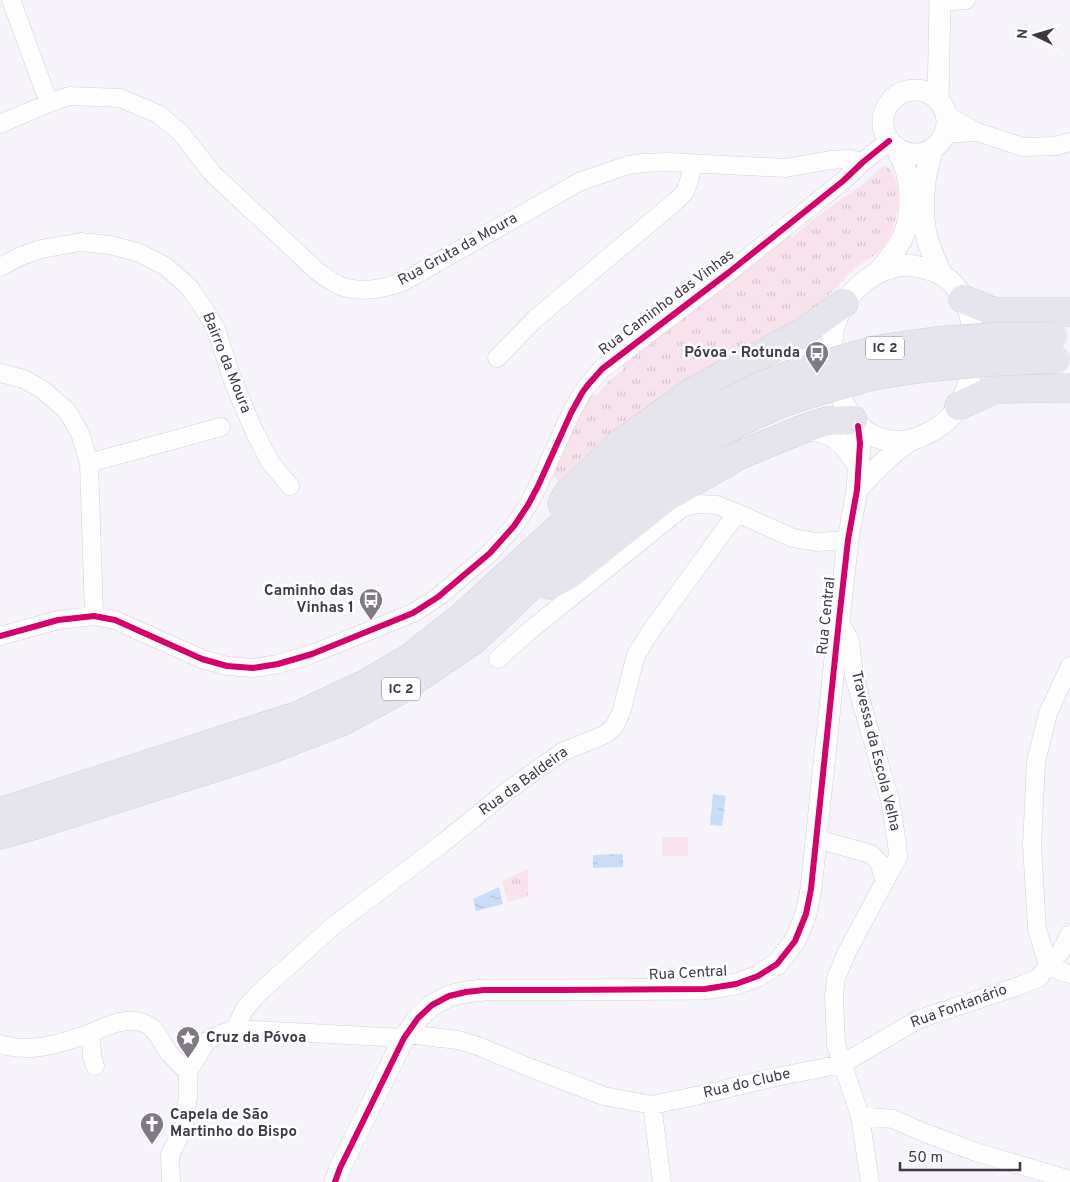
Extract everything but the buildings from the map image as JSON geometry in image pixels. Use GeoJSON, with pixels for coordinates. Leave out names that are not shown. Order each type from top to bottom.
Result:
{"type":"FeatureCollection","features":[{"type":"Feature","properties":{"kind":"highway"},"geometry":{"type":"LineString","coordinates":[[963,299],[996,312],[1070,312]]}},
{"type":"Feature","properties":{"kind":"highway"},"geometry":{"type":"LineString","coordinates":[[519,564],[568,493],[622,442],[693,391],[803,332],[844,303]]}},
{"type":"Feature","properties":{"kind":"highway","name":"IC 2"},"geometry":{"type":"LineString","coordinates":[[0,812],[299,715],[364,685],[408,659],[466,613],[598,491],[674,433],[731,413],[779,404],[872,376],[925,368],[990,362],[1062,348]]}},
{"type":"Feature","properties":{"kind":"highway"},"geometry":{"type":"LineString","coordinates":[[959,406],[995,390],[1070,388]]}},
{"type":"Feature","properties":{"kind":"highway","name":"IC 2"},"geometry":{"type":"LineString","coordinates":[[0,835],[258,754],[340,722],[397,692],[474,640],[615,507],[675,461],[731,413]]}},
{"type":"Feature","properties":{"kind":"highway"},"geometry":{"type":"LineString","coordinates":[[505,610],[570,574],[667,497],[742,454],[827,421],[856,422]]}},
{"type":"Feature","properties":{"kind":"street"},"geometry":{"type":"LineString","coordinates":[[11,0],[48,102]]}},
{"type":"Feature","properties":{"kind":"street"},"geometry":{"type":"LineString","coordinates":[[942,275],[928,243],[924,222],[924,181],[937,118],[940,1],[965,0]]}},
{"type":"Feature","properties":{"kind":"street"},"geometry":{"type":"LineString","coordinates":[[879,271],[901,240],[906,229],[909,212],[910,190],[906,172],[893,144],[884,132],[884,112],[896,97],[904,92],[914,90],[937,118],[1023,148],[1056,146],[1070,142]]}},
{"type":"Feature","properties":{"kind":"street","name":"Rua Gruta da Moura"},"geometry":{"type":"LineString","coordinates":[[0,124],[48,102],[69,96],[120,98],[158,114],[180,132],[213,174],[318,272],[350,289],[368,290],[384,288],[403,282],[579,182],[628,165],[643,162],[786,168],[830,160],[850,159],[862,162]]}},
{"type":"Feature","properties":{"kind":"street"},"geometry":{"type":"LineString","coordinates":[[893,144],[905,152],[915,154],[924,152],[937,118]]}},
{"type":"Feature","properties":{"kind":"street","name":"Rua Caminho das Vinhas"},"geometry":{"type":"LineString","coordinates":[[0,636],[58,620],[94,616],[115,620],[202,659],[227,666],[253,668],[278,664],[312,654],[413,613],[438,597],[490,553],[514,526],[538,486],[582,393],[602,368],[728,273],[843,181],[862,162],[893,144]]}},
{"type":"Feature","properties":{"kind":"street"},"geometry":{"type":"LineString","coordinates":[[497,358],[535,319],[676,201],[685,192],[693,164]]}},
{"type":"Feature","properties":{"kind":"street","name":"Bairro da Moura"},"geometry":{"type":"LineString","coordinates":[[0,267],[21,256],[41,249],[81,242],[110,245],[140,253],[164,266],[188,286],[203,307],[216,330],[233,381],[254,431],[270,462],[290,486]]}},
{"type":"Feature","properties":{"kind":"street"},"geometry":{"type":"LineString","coordinates":[[857,490],[893,452],[909,441],[939,427],[959,406],[970,380],[974,351],[972,321],[963,299],[953,285],[942,275],[924,268],[898,266],[879,271],[866,279],[844,303],[834,331],[831,354],[833,371],[842,400],[856,422],[871,435],[894,441],[909,441]]}},
{"type":"Feature","properties":{"kind":"street"},"geometry":{"type":"LineString","coordinates":[[0,374],[24,379],[43,390],[67,412],[80,433],[89,463],[94,616]]}},
{"type":"Feature","properties":{"kind":"street","name":"Rua Central"},"geometry":{"type":"LineString","coordinates":[[335,1182],[340,1168],[406,1036],[418,1018],[432,1005],[448,996],[484,990],[705,989],[736,984],[758,976],[777,964],[795,941],[806,914],[811,889],[838,620],[848,540],[857,490],[860,443],[856,422]]}},
{"type":"Feature","properties":{"kind":"street"},"geometry":{"type":"LineString","coordinates":[[89,463],[221,427]]}},
{"type":"Feature","properties":{"kind":"street"},"geometry":{"type":"LineString","coordinates":[[803,429],[827,434],[838,440],[848,450],[858,465]]}},
{"type":"Feature","properties":{"kind":"street"},"geometry":{"type":"LineString","coordinates":[[498,659],[528,632],[683,507],[699,504],[717,505],[793,538],[816,542],[848,540]]}},
{"type":"Feature","properties":{"kind":"street","name":"Rua da Baldeira"},"geometry":{"type":"LineString","coordinates":[[235,1029],[245,1008],[256,996],[333,926],[443,844],[506,792],[562,752],[604,735],[614,727],[621,712],[636,655],[658,621],[737,513]]}},
{"type":"Feature","properties":{"kind":"street","name":"Travessa da Escola Velha"},"geometry":{"type":"LineString","coordinates":[[838,620],[850,642],[856,684],[890,800],[898,857],[847,952],[836,978],[834,996],[836,1045],[860,1116],[870,1182]]}},
{"type":"Feature","properties":{"kind":"street"},"geometry":{"type":"LineString","coordinates":[[1070,666],[1048,713],[1036,762],[1032,845],[1037,929],[1048,965],[1070,974]]}},
{"type":"Feature","properties":{"kind":"street"},"geometry":{"type":"LineString","coordinates":[[816,839],[871,854],[879,862],[885,881]]}},
{"type":"Feature","properties":{"kind":"street","name":"Rua Fontanário"},"geometry":{"type":"LineString","coordinates":[[842,1064],[919,1019],[1039,978],[1061,950],[1070,934]]}},
{"type":"Feature","properties":{"kind":"street"},"geometry":{"type":"LineString","coordinates":[[3,1051],[40,1048],[91,1033],[101,1027],[120,1021],[131,1021],[149,1026],[156,1032],[166,1049],[188,1072]]}},
{"type":"Feature","properties":{"kind":"street"},"geometry":{"type":"LineString","coordinates":[[172,1056],[235,1029],[458,1040],[478,1046],[604,1096],[652,1105],[662,1182]]}},
{"type":"Feature","properties":{"kind":"street"},"geometry":{"type":"LineString","coordinates":[[91,1033],[92,1056],[95,1066]]}},
{"type":"Feature","properties":{"kind":"street"},"geometry":{"type":"LineString","coordinates":[[171,1182],[170,1155],[184,1127],[188,1096],[188,1072],[206,1042]]}},
{"type":"Feature","properties":{"kind":"street","name":"Rua do Clube"},"geometry":{"type":"LineString","coordinates":[[652,1105],[842,1064]]}},
{"type":"Feature","properties":{"kind":"street"},"geometry":{"type":"LineString","coordinates":[[860,1116],[893,1119],[976,1152],[1070,1180]]}},
{"type":"Feature","properties":{"kind":"green space"},"geometry":{"type":"Polygon","coordinates":[[[883,166],[889,168],[895,177],[898,188],[898,201],[894,226],[886,242],[875,255],[855,268],[814,308],[562,486],[552,474],[568,437],[590,396],[597,395],[609,381],[623,370],[623,362],[654,341],[787,234],[792,237],[819,215],[862,185],[883,166]]]}},
{"type":"Feature","properties":{"kind":"green space"},"geometry":{"type":"Polygon","coordinates":[[[662,837],[688,837],[688,856],[662,856],[662,837]]]}},
{"type":"Feature","properties":{"kind":"green space"},"geometry":{"type":"Polygon","coordinates":[[[528,869],[528,896],[508,902],[502,881],[528,869]]]}},
{"type":"Feature","properties":{"kind":"water"},"geometry":{"type":"Polygon","coordinates":[[[713,794],[726,796],[722,826],[710,825],[713,794]]]}},
{"type":"Feature","properties":{"kind":"water"},"geometry":{"type":"Polygon","coordinates":[[[623,854],[623,867],[593,868],[593,855],[623,854]]]}},
{"type":"Feature","properties":{"kind":"water"},"geometry":{"type":"Polygon","coordinates":[[[499,887],[503,904],[476,911],[473,899],[499,887]]]}},
{"type":"Feature","properties":{"kind":"cycle path"},"geometry":{"type":"LineString","coordinates":[[0,636],[58,620],[94,616],[115,620],[202,659],[227,666],[253,668],[278,664],[312,654],[413,613],[438,597],[490,553],[514,526],[538,486],[582,393],[602,369],[728,273],[843,181],[889,141]]}},
{"type":"Feature","properties":{"kind":"cycle path"},"geometry":{"type":"LineString","coordinates":[[335,1182],[340,1168],[404,1038],[418,1018],[432,1005],[449,996],[484,990],[705,989],[736,984],[758,976],[777,964],[795,941],[806,914],[811,889],[848,540],[857,490],[860,443],[858,426]]}},
{"type":"Feature","properties":{"kind":"place","name":"Póvoa - Rotunda"},"geometry":{"type":"Point","coordinates":[817,374]}},
{"type":"Feature","properties":{"kind":"place","name":"Caminho das Vinhas 1"},"geometry":{"type":"Point","coordinates":[371,621]}},
{"type":"Feature","properties":{"kind":"place","name":"Cruz da Póvoa"},"geometry":{"type":"Point","coordinates":[188,1059]}},
{"type":"Feature","properties":{"kind":"place","name":"Capela de São Martinho do Bispo"},"geometry":{"type":"Point","coordinates":[152,1145]}}]}
